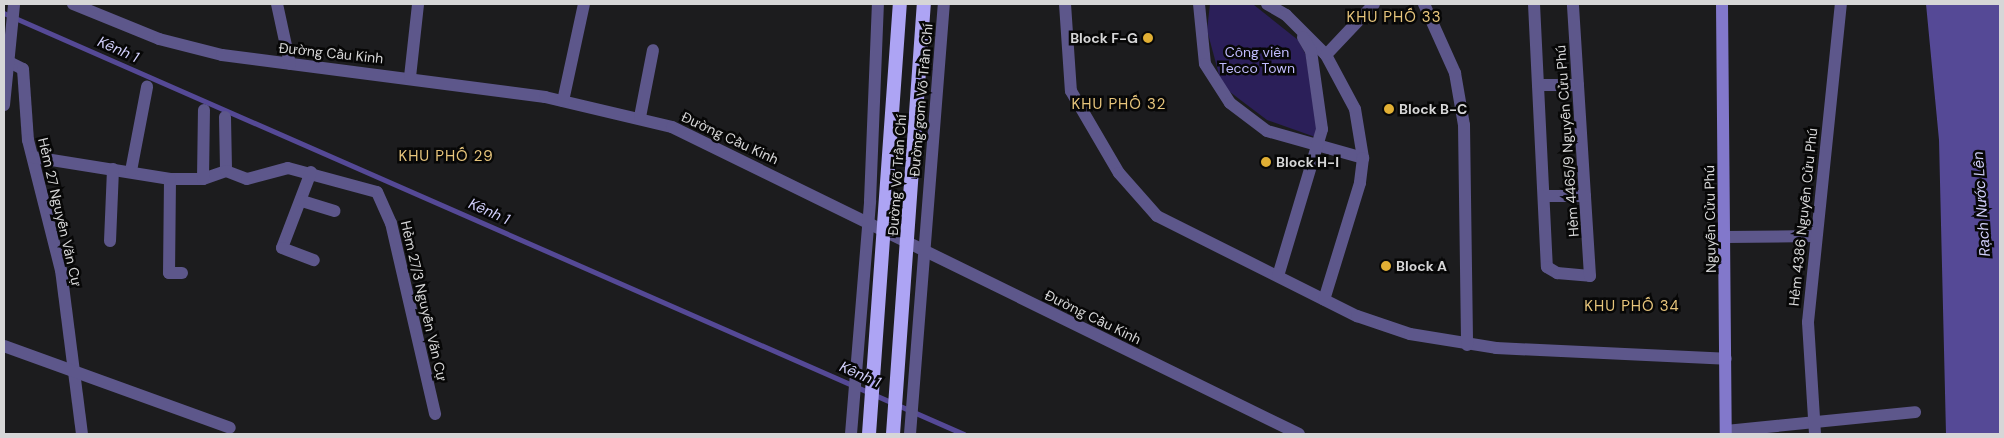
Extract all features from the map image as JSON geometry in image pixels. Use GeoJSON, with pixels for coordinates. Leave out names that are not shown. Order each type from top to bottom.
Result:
{"type":"FeatureCollection","features":[{"type":"Feature","properties":{"kind":"highway","name":"Đường Võ Trần Chí"},"geometry":{"type":"LineString","coordinates":[[869,434],[886,232],[900,4]]}},
{"type":"Feature","properties":{"kind":"highway","name":"Đường Võ Trần Chí"},"geometry":{"type":"LineString","coordinates":[[893,434],[924,4]]}},
{"type":"Feature","properties":{"kind":"main road","name":"Nguyễn Cửu Phú"},"geometry":{"type":"LineString","coordinates":[[1722,4],[1726,433]]}},
{"type":"Feature","properties":{"kind":"street"},"geometry":{"type":"LineString","coordinates":[[4,105],[11,63],[9,38],[14,4]]}},
{"type":"Feature","properties":{"kind":"street","name":"Đường Cầu Kinh"},"geometry":{"type":"LineString","coordinates":[[73,4],[190,48],[290,64],[410,77],[563,101],[640,117],[696,137],[1299,434]]}},
{"type":"Feature","properties":{"kind":"street"},"geometry":{"type":"LineString","coordinates":[[277,4],[290,64]]}},
{"type":"Feature","properties":{"kind":"street"},"geometry":{"type":"LineString","coordinates":[[410,77],[418,4]]}},
{"type":"Feature","properties":{"kind":"street"},"geometry":{"type":"LineString","coordinates":[[563,101],[584,4]]}},
{"type":"Feature","properties":{"kind":"street"},"geometry":{"type":"LineString","coordinates":[[851,434],[868,223],[878,4]]}},
{"type":"Feature","properties":{"kind":"street","name":"Đường gom Võ Trần Chí"},"geometry":{"type":"LineString","coordinates":[[910,434],[922,249],[944,4]]}},
{"type":"Feature","properties":{"kind":"street"},"geometry":{"type":"LineString","coordinates":[[1065,4],[1071,91],[1119,173],[1157,216],[1324,300],[1410,334],[1467,345],[1726,359]]}},
{"type":"Feature","properties":{"kind":"street"},"geometry":{"type":"LineString","coordinates":[[1199,4],[1205,64],[1214,85],[1267,131],[1362,158]]}},
{"type":"Feature","properties":{"kind":"street"},"geometry":{"type":"LineString","coordinates":[[1267,4],[1296,24],[1326,55],[1355,109],[1362,158],[1360,183],[1324,300]]}},
{"type":"Feature","properties":{"kind":"street"},"geometry":{"type":"LineString","coordinates":[[1326,55],[1374,4]]}},
{"type":"Feature","properties":{"kind":"street"},"geometry":{"type":"LineString","coordinates":[[1424,4],[1455,73],[1464,125],[1467,345]]}},
{"type":"Feature","properties":{"kind":"street"},"geometry":{"type":"LineString","coordinates":[[1534,4],[1544,196],[1585,196]]}},
{"type":"Feature","properties":{"kind":"street","name":"Hẻm 4465/9 Nguyễn Cửu Phú"},"geometry":{"type":"LineString","coordinates":[[1544,196],[1547,267],[1557,273],[1590,276],[1573,4]]}},
{"type":"Feature","properties":{"kind":"street","name":"Hẻm 4386 Nguyễn Cửu Phú"},"geometry":{"type":"LineString","coordinates":[[1814,428],[1808,322],[1815,236],[1841,4]]}},
{"type":"Feature","properties":{"kind":"street"},"geometry":{"type":"LineString","coordinates":[[1278,276],[1320,147],[1319,91],[1311,51],[1296,24]]}},
{"type":"Feature","properties":{"kind":"street"},"geometry":{"type":"LineString","coordinates":[[640,117],[653,50]]}},
{"type":"Feature","properties":{"kind":"street","name":"Hẻm 27 Nguyễn Văn Cự"},"geometry":{"type":"LineString","coordinates":[[11,63],[23,69],[33,157],[61,270],[82,434]]}},
{"type":"Feature","properties":{"kind":"street"},"geometry":{"type":"LineString","coordinates":[[1538,86],[1578,85]]}},
{"type":"Feature","properties":{"kind":"street"},"geometry":{"type":"LineString","coordinates":[[131,171],[147,87]]}},
{"type":"Feature","properties":{"kind":"street"},"geometry":{"type":"LineString","coordinates":[[203,179],[204,110]]}},
{"type":"Feature","properties":{"kind":"street"},"geometry":{"type":"LineString","coordinates":[[33,157],[131,171],[170,179],[203,179],[226,171],[226,118]]}},
{"type":"Feature","properties":{"kind":"street","name":"Hẻm 27/3 Nguyễn Văn Cự"},"geometry":{"type":"LineString","coordinates":[[226,171],[247,179],[288,168],[311,172],[377,192],[391,223],[435,414]]}},
{"type":"Feature","properties":{"kind":"street"},"geometry":{"type":"LineString","coordinates":[[110,241],[113,169]]}},
{"type":"Feature","properties":{"kind":"street"},"geometry":{"type":"LineString","coordinates":[[311,172],[302,201],[282,248],[314,260]]}},
{"type":"Feature","properties":{"kind":"street"},"geometry":{"type":"LineString","coordinates":[[170,179],[169,273],[182,273]]}},
{"type":"Feature","properties":{"kind":"street"},"geometry":{"type":"LineString","coordinates":[[302,201],[334,210]]}},
{"type":"Feature","properties":{"kind":"street"},"geometry":{"type":"LineString","coordinates":[[1725,237],[1815,236]]}},
{"type":"Feature","properties":{"kind":"street"},"geometry":{"type":"LineString","coordinates":[[4,346],[230,428]]}},
{"type":"Feature","properties":{"kind":"street"},"geometry":{"type":"LineString","coordinates":[[1726,433],[1814,428],[1916,412]]}},
{"type":"Feature","properties":{"kind":"green space","name":"Công viên Tecco Town"},"geometry":{"type":"Polygon","coordinates":[[[1210,4],[1254,5],[1298,40],[1306,55],[1318,138],[1267,120],[1222,86],[1207,30],[1210,4]]]}},
{"type":"Feature","properties":{"kind":"water","name":"Rạch Nước Lên"},"geometry":{"type":"Polygon","coordinates":[[[1926,4],[2000,4],[2000,434],[1946,434],[1939,140],[1926,4]]]}},
{"type":"Feature","properties":{"kind":"waterway","name":"Kênh 1"},"geometry":{"type":"LineString","coordinates":[[4,13],[964,434]]}},
{"type":"Feature","properties":{"kind":"place","name":"Block F-G"},"geometry":{"type":"Point","coordinates":[1148,38]}},
{"type":"Feature","properties":{"kind":"place","name":"Block B-C"},"geometry":{"type":"Point","coordinates":[1389,109]}},
{"type":"Feature","properties":{"kind":"place","name":"Block H-I"},"geometry":{"type":"Point","coordinates":[1266,162]}},
{"type":"Feature","properties":{"kind":"place","name":"Block A"},"geometry":{"type":"Point","coordinates":[1386,266]}},
{"type":"Feature","properties":{"kind":"district","name":"KHU PHỐ 33"},"geometry":{"type":"Point","coordinates":[1394,18]}},
{"type":"Feature","properties":{"kind":"district","name":"KHU PHỐ 32"},"geometry":{"type":"Point","coordinates":[1119,105]}},
{"type":"Feature","properties":{"kind":"district","name":"KHU PHỐ 29"},"geometry":{"type":"Point","coordinates":[446,157]}},
{"type":"Feature","properties":{"kind":"district","name":"KHU PHỐ 34"},"geometry":{"type":"Point","coordinates":[1632,307]}}]}
